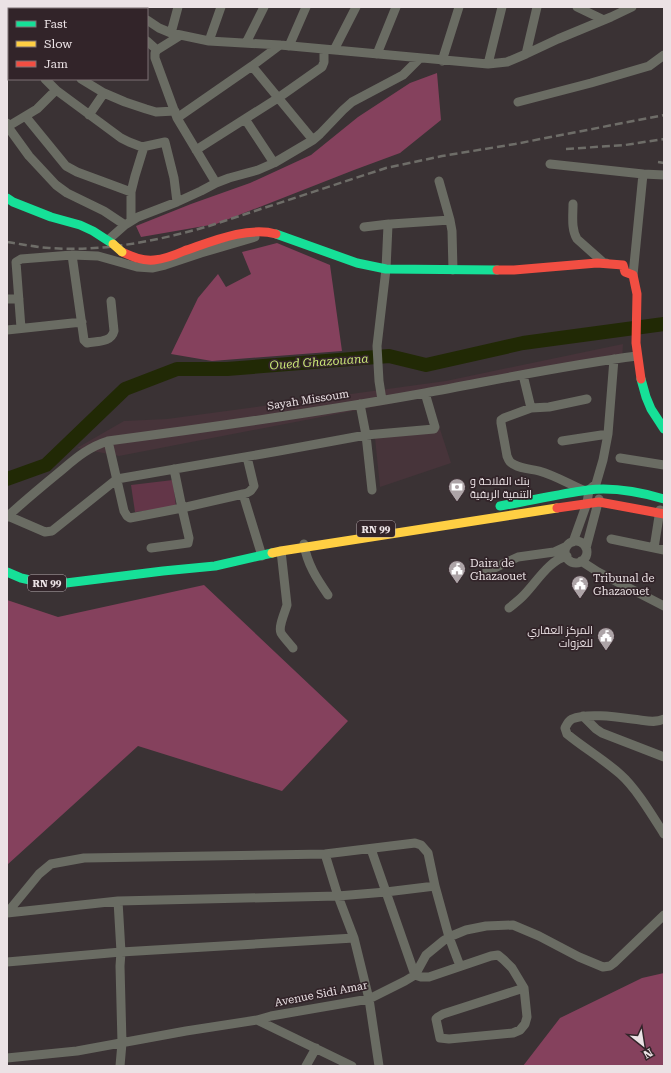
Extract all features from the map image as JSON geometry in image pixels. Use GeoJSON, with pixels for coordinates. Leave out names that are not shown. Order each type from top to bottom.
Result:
{"type":"FeatureCollection","features":[{"type":"Feature","properties":{"kind":"main road"},"geometry":{"type":"LineString","coordinates":[[7,198],[13,202],[52,217],[80,225],[93,231],[122,252],[135,258],[146,260],[156,260],[168,257],[213,241],[239,235],[253,232],[268,232],[357,263],[386,269],[514,270],[597,263],[623,265],[625,272],[633,275],[637,294],[636,342],[640,375],[651,409],[664,429]]}},
{"type":"Feature","properties":{"kind":"main road"},"geometry":{"type":"LineString","coordinates":[[489,508],[593,489],[615,490],[650,495],[664,499]]}},
{"type":"Feature","properties":{"kind":"main road","name":"RN 99"},"geometry":{"type":"LineString","coordinates":[[7,572],[22,578],[43,583],[66,583],[88,580],[100,576],[261,553],[468,517],[519,514],[587,503],[599,502],[662,513]]}},
{"type":"Feature","properties":{"kind":"main road"},"geometry":{"type":"LineString","coordinates":[[518,503],[519,514]]}},
{"type":"Feature","properties":{"kind":"main road","name":"RN 99"},"geometry":{"type":"LineString","coordinates":[[394,530],[445,516]]}},
{"type":"Feature","properties":{"kind":"main road","name":"RN 99"},"geometry":{"type":"LineString","coordinates":[[261,553],[281,551],[304,545]]}},
{"type":"Feature","properties":{"kind":"street"},"geometry":{"type":"LineString","coordinates":[[171,33],[178,7]]}},
{"type":"Feature","properties":{"kind":"street"},"geometry":{"type":"LineString","coordinates":[[209,41],[221,7]]}},
{"type":"Feature","properties":{"kind":"street"},"geometry":{"type":"LineString","coordinates":[[246,43],[264,7]]}},
{"type":"Feature","properties":{"kind":"street"},"geometry":{"type":"LineString","coordinates":[[92,82],[104,92],[125,102],[156,112],[176,115],[284,46],[306,7]]}},
{"type":"Feature","properties":{"kind":"street"},"geometry":{"type":"LineString","coordinates":[[334,50],[356,7]]}},
{"type":"Feature","properties":{"kind":"street"},"geometry":{"type":"LineString","coordinates":[[377,54],[396,7]]}},
{"type":"Feature","properties":{"kind":"street"},"geometry":{"type":"LineString","coordinates":[[442,61],[459,7]]}},
{"type":"Feature","properties":{"kind":"street"},"geometry":{"type":"LineString","coordinates":[[488,64],[502,7]]}},
{"type":"Feature","properties":{"kind":"street"},"geometry":{"type":"LineString","coordinates":[[526,54],[537,7]]}},
{"type":"Feature","properties":{"kind":"street"},"geometry":{"type":"LineString","coordinates":[[577,7],[604,20]]}},
{"type":"Feature","properties":{"kind":"street"},"geometry":{"type":"LineString","coordinates":[[148,21],[159,28],[171,33],[209,41],[324,49],[419,59],[488,64],[507,62],[632,7]]}},
{"type":"Feature","properties":{"kind":"street"},"geometry":{"type":"LineString","coordinates":[[181,35],[157,50],[155,53],[155,58],[176,115],[216,183]]}},
{"type":"Feature","properties":{"kind":"street"},"geometry":{"type":"LineString","coordinates":[[148,42],[157,50]]}},
{"type":"Feature","properties":{"kind":"street"},"geometry":{"type":"LineString","coordinates":[[196,150],[278,98],[322,67],[324,62],[324,49]]}},
{"type":"Feature","properties":{"kind":"street"},"geometry":{"type":"LineString","coordinates":[[518,102],[648,66],[664,54]]}},
{"type":"Feature","properties":{"kind":"street"},"geometry":{"type":"LineString","coordinates":[[110,242],[124,225],[138,217],[177,202],[216,183],[258,170],[274,163],[313,140],[352,102],[403,75],[419,59]]}},
{"type":"Feature","properties":{"kind":"street"},"geometry":{"type":"LineString","coordinates":[[252,66],[313,140]]}},
{"type":"Feature","properties":{"kind":"street"},"geometry":{"type":"LineString","coordinates":[[46,80],[56,90],[125,141],[142,147],[165,142],[174,178],[177,202]]}},
{"type":"Feature","properties":{"kind":"street"},"geometry":{"type":"LineString","coordinates":[[56,90],[38,109],[26,117],[7,126],[29,156],[56,185],[67,193],[104,211],[124,225]]}},
{"type":"Feature","properties":{"kind":"street"},"geometry":{"type":"LineString","coordinates":[[89,115],[104,92]]}},
{"type":"Feature","properties":{"kind":"street"},"geometry":{"type":"LineString","coordinates":[[26,117],[66,166],[131,192]]}},
{"type":"Feature","properties":{"kind":"street"},"geometry":{"type":"LineString","coordinates":[[246,118],[274,163]]}},
{"type":"Feature","properties":{"kind":"street"},"geometry":{"type":"LineString","coordinates":[[124,225],[135,176],[143,150],[142,147]]}},
{"type":"Feature","properties":{"kind":"street"},"geometry":{"type":"LineString","coordinates":[[550,164],[664,175]]}},
{"type":"Feature","properties":{"kind":"street"},"geometry":{"type":"LineString","coordinates":[[633,275],[643,174]]}},
{"type":"Feature","properties":{"kind":"street"},"geometry":{"type":"LineString","coordinates":[[439,181],[452,231],[453,270]]}},
{"type":"Feature","properties":{"kind":"street"},"geometry":{"type":"LineString","coordinates":[[573,204],[573,230],[577,240],[604,262],[623,265]]}},
{"type":"Feature","properties":{"kind":"street"},"geometry":{"type":"LineString","coordinates":[[364,227],[450,220]]}},
{"type":"Feature","properties":{"kind":"street"},"geometry":{"type":"LineString","coordinates":[[382,400],[379,381],[377,346],[386,269],[389,224]]}},
{"type":"Feature","properties":{"kind":"street"},"geometry":{"type":"LineString","coordinates":[[21,328],[16,262],[21,259],[72,255],[98,256],[137,267],[152,268],[252,238],[262,236],[282,236]]}},
{"type":"Feature","properties":{"kind":"street"},"geometry":{"type":"LineString","coordinates":[[72,255],[85,342],[87,343],[109,339],[113,336],[114,331],[111,301]]}},
{"type":"Feature","properties":{"kind":"street"},"geometry":{"type":"LineString","coordinates":[[7,299],[19,299]]}},
{"type":"Feature","properties":{"kind":"street"},"geometry":{"type":"LineString","coordinates":[[7,330],[82,322]]}},
{"type":"Feature","properties":{"kind":"street","name":"Sayah Missoum"},"geometry":{"type":"LineString","coordinates":[[8,516],[86,450],[98,444],[360,404],[637,356]]}},
{"type":"Feature","properties":{"kind":"street"},"geometry":{"type":"LineString","coordinates":[[587,399],[531,408],[504,418],[500,423],[508,460],[511,463],[516,466],[547,473],[593,489],[599,502],[586,548],[586,557],[581,561],[573,562],[567,556],[566,549],[570,544],[593,489],[603,460],[608,434],[614,359]]}},
{"type":"Feature","properties":{"kind":"street"},"geometry":{"type":"LineString","coordinates":[[523,375],[531,408]]}},
{"type":"Feature","properties":{"kind":"street"},"geometry":{"type":"LineString","coordinates":[[8,516],[45,532],[52,531],[117,479],[366,435],[434,429],[435,427],[425,393]]}},
{"type":"Feature","properties":{"kind":"street"},"geometry":{"type":"LineString","coordinates":[[360,404],[366,435],[372,490]]}},
{"type":"Feature","properties":{"kind":"street"},"geometry":{"type":"LineString","coordinates":[[562,441],[608,434]]}},
{"type":"Feature","properties":{"kind":"street"},"geometry":{"type":"LineString","coordinates":[[108,442],[124,511],[130,518],[182,508],[252,491],[254,486],[248,457]]}},
{"type":"Feature","properties":{"kind":"street"},"geometry":{"type":"LineString","coordinates":[[620,458],[664,465]]}},
{"type":"Feature","properties":{"kind":"street"},"geometry":{"type":"LineString","coordinates":[[151,548],[188,543],[189,538],[174,470]]}},
{"type":"Feature","properties":{"kind":"street"},"geometry":{"type":"LineString","coordinates":[[243,494],[261,553]]}},
{"type":"Feature","properties":{"kind":"street"},"geometry":{"type":"LineString","coordinates":[[654,548],[664,499]]}},
{"type":"Feature","properties":{"kind":"street"},"geometry":{"type":"LineString","coordinates":[[610,539],[664,550]]}},
{"type":"Feature","properties":{"kind":"street"},"geometry":{"type":"LineString","coordinates":[[486,572],[518,557],[554,552],[570,544],[579,542],[586,548]]}},
{"type":"Feature","properties":{"kind":"street"},"geometry":{"type":"LineString","coordinates":[[304,545],[307,558],[315,577],[328,595]]}},
{"type":"Feature","properties":{"kind":"street"},"geometry":{"type":"LineString","coordinates":[[281,551],[287,605],[280,628],[281,633],[293,648]]}},
{"type":"Feature","properties":{"kind":"street"},"geometry":{"type":"LineString","coordinates":[[509,608],[522,597],[547,569],[560,558],[567,556]]}},
{"type":"Feature","properties":{"kind":"street"},"geometry":{"type":"LineString","coordinates":[[581,561],[598,572],[664,606]]}},
{"type":"Feature","properties":{"kind":"street"},"geometry":{"type":"LineString","coordinates":[[584,716],[602,733],[664,756]]}},
{"type":"Feature","properties":{"kind":"street"},"geometry":{"type":"LineString","coordinates":[[664,719],[654,721],[617,717],[584,716],[568,722],[565,728],[567,734],[621,775],[642,801],[664,834]]}},
{"type":"Feature","properties":{"kind":"street"},"geometry":{"type":"LineString","coordinates":[[7,913],[45,868],[51,864],[84,858],[325,854],[415,843],[421,845],[428,853],[435,886],[449,937],[460,966]]}},
{"type":"Feature","properties":{"kind":"street"},"geometry":{"type":"LineString","coordinates":[[371,849],[415,975]]}},
{"type":"Feature","properties":{"kind":"street"},"geometry":{"type":"LineString","coordinates":[[325,854],[338,896],[354,938],[369,999],[379,1066]]}},
{"type":"Feature","properties":{"kind":"street"},"geometry":{"type":"LineString","coordinates":[[7,913],[118,901],[338,896],[435,886]]}},
{"type":"Feature","properties":{"kind":"street"},"geometry":{"type":"LineString","coordinates":[[118,901],[121,952],[122,1043],[120,1066]]}},
{"type":"Feature","properties":{"kind":"street"},"geometry":{"type":"LineString","coordinates":[[415,975],[426,955],[443,941],[466,930],[486,926],[513,925],[539,936],[579,957],[603,967],[610,966],[664,915]]}},
{"type":"Feature","properties":{"kind":"street"},"geometry":{"type":"LineString","coordinates":[[7,962],[121,952],[354,938]]}},
{"type":"Feature","properties":{"kind":"street"},"geometry":{"type":"LineString","coordinates":[[415,975],[429,977],[498,955],[512,968],[524,988],[527,1017],[525,1024],[520,1030],[513,1033],[449,1039],[440,1038],[436,1019],[443,1014],[524,988]]}},
{"type":"Feature","properties":{"kind":"street","name":"Avenue Sidi Amar"},"geometry":{"type":"LineString","coordinates":[[7,1058],[77,1051],[369,999],[415,975]]}},
{"type":"Feature","properties":{"kind":"street"},"geometry":{"type":"LineString","coordinates":[[257,1020],[352,1066]]}},
{"type":"Feature","properties":{"kind":"street"},"geometry":{"type":"LineString","coordinates":[[306,1066],[316,1048]]}},
{"type":"Feature","properties":{"kind":"shaded area"},"geometry":{"type":"Polygon","coordinates":[[[437,73],[441,120],[400,153],[216,224],[141,237],[136,226],[250,183],[311,155],[358,117],[410,83],[437,73]]]}},
{"type":"Feature","properties":{"kind":"shaded area"},"geometry":{"type":"Polygon","coordinates":[[[277,243],[330,265],[342,351],[212,361],[171,354],[198,298],[218,274],[226,287],[251,274],[242,252],[277,243]]]}},
{"type":"Feature","properties":{"kind":"shaded area"},"geometry":{"type":"Polygon","coordinates":[[[623,344],[622,359],[119,456],[77,448],[124,421],[167,419],[446,381],[623,344]]]}},
{"type":"Feature","properties":{"kind":"shaded area"},"geometry":{"type":"Polygon","coordinates":[[[439,426],[451,463],[380,487],[375,438],[439,426]]]}},
{"type":"Feature","properties":{"kind":"shaded area"},"geometry":{"type":"Polygon","coordinates":[[[173,480],[176,507],[135,512],[131,485],[173,480]]]}},
{"type":"Feature","properties":{"kind":"shaded area"},"geometry":{"type":"Polygon","coordinates":[[[204,585],[348,721],[282,791],[138,746],[7,865],[7,600],[58,617],[204,585]]]}},
{"type":"Feature","properties":{"kind":"shaded area"},"geometry":{"type":"Polygon","coordinates":[[[664,973],[664,1066],[523,1066],[560,1018],[642,978],[664,973]]]}},
{"type":"Feature","properties":{"kind":"waterway","name":"Oued Ghazouana"},"geometry":{"type":"LineString","coordinates":[[7,479],[46,465],[125,389],[177,369],[227,369],[389,356],[426,365],[523,343],[664,324]]}},
{"type":"Feature","properties":{"kind":"railway"},"geometry":{"type":"LineString","coordinates":[[7,242],[44,248],[69,249],[110,247],[150,241],[209,226],[386,168],[442,156],[515,144],[664,115]]}},
{"type":"Feature","properties":{"kind":"railway"},"geometry":{"type":"LineString","coordinates":[[566,149],[625,145],[664,139]]}},
{"type":"Feature","properties":{"kind":"railway"},"geometry":{"type":"LineString","coordinates":[[658,162],[664,163]]}},
{"type":"Feature","properties":{"kind":"traffic: fast"},"geometry":{"type":"LineString","coordinates":[[7,198],[13,202],[51,217],[80,225],[93,231],[113,244]]}},
{"type":"Feature","properties":{"kind":"traffic: fast"},"geometry":{"type":"LineString","coordinates":[[276,234],[357,263],[386,269],[497,270]]}},
{"type":"Feature","properties":{"kind":"traffic: fast"},"geometry":{"type":"LineString","coordinates":[[641,379],[651,409],[664,429]]}},
{"type":"Feature","properties":{"kind":"traffic: fast"},"geometry":{"type":"LineString","coordinates":[[500,506],[566,493],[597,489],[626,491],[664,499]]}},
{"type":"Feature","properties":{"kind":"traffic: fast"},"geometry":{"type":"LineString","coordinates":[[7,572],[21,578],[43,583],[66,583],[215,566],[272,553]]}},
{"type":"Feature","properties":{"kind":"traffic: slow"},"geometry":{"type":"LineString","coordinates":[[113,244],[122,252]]}},
{"type":"Feature","properties":{"kind":"traffic: slow"},"geometry":{"type":"LineString","coordinates":[[272,553],[557,508]]}},
{"type":"Feature","properties":{"kind":"traffic: jam"},"geometry":{"type":"LineString","coordinates":[[122,252],[134,257],[154,260],[169,257],[241,233],[265,232],[276,234]]}},
{"type":"Feature","properties":{"kind":"traffic: jam"},"geometry":{"type":"LineString","coordinates":[[497,270],[597,263],[623,265],[625,272],[633,275],[637,294],[636,343],[641,379]]}},
{"type":"Feature","properties":{"kind":"traffic: jam"},"geometry":{"type":"LineString","coordinates":[[557,508],[599,502],[664,514]]}},
{"type":"Feature","properties":{"kind":"place","name":"بنك الفلاحة و التنمية الريفية"},"geometry":{"type":"Point","coordinates":[457,502]}},
{"type":"Feature","properties":{"kind":"place","name":"Daira de Ghazaouet"},"geometry":{"type":"Point","coordinates":[457,584]}},
{"type":"Feature","properties":{"kind":"place","name":"Tribunal de Ghazaouet"},"geometry":{"type":"Point","coordinates":[580,599]}},
{"type":"Feature","properties":{"kind":"place","name":"المركز العقاري للغزوات"},"geometry":{"type":"Point","coordinates":[606,651]}}]}
